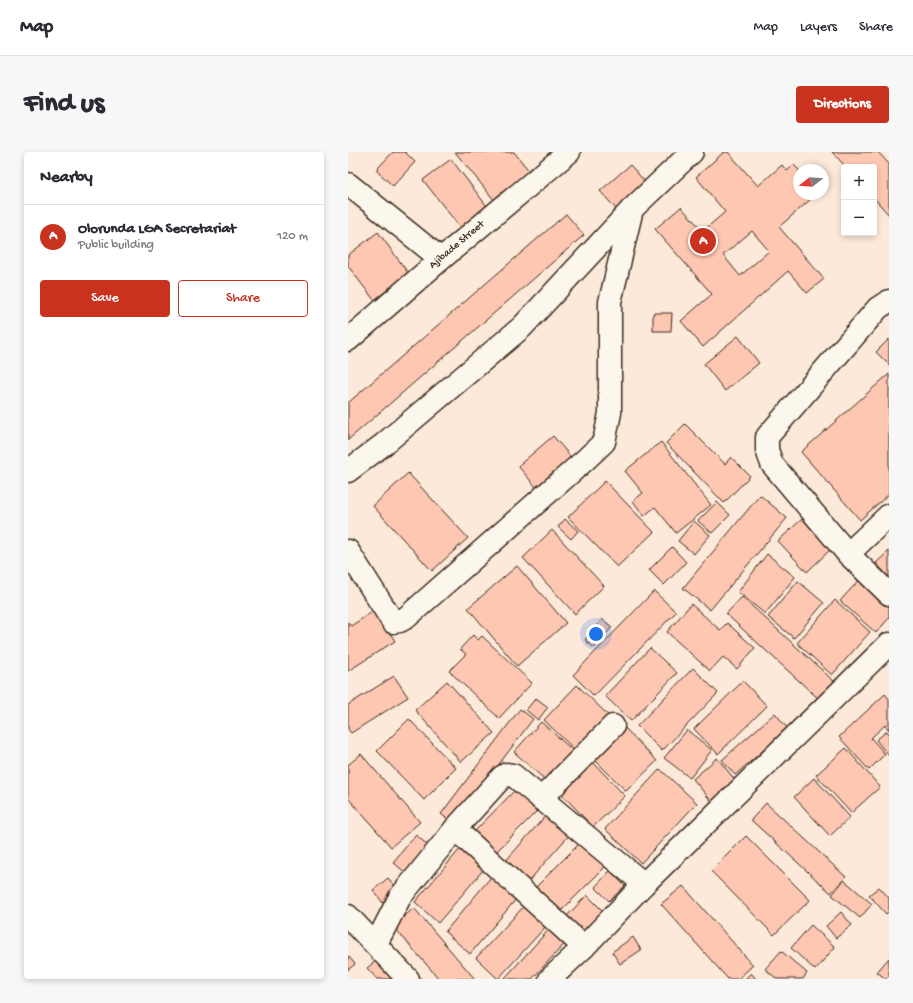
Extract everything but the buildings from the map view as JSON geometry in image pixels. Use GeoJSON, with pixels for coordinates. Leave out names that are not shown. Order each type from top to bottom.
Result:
{"type":"FeatureCollection","features":[{"type":"Feature","properties":{"kind":"street","name":"Ajibade Street"},"geometry":{"type":"LineString","coordinates":[[348,340],[441,259],[569,152]]}},
{"type":"Feature","properties":{"kind":"street"},"geometry":{"type":"LineString","coordinates":[[348,471],[384,444],[522,327],[632,209],[692,152]]}},
{"type":"Feature","properties":{"kind":"street"},"geometry":{"type":"LineString","coordinates":[[348,184],[441,259]]}},
{"type":"Feature","properties":{"kind":"street"},"geometry":{"type":"LineString","coordinates":[[348,551],[393,622],[400,620],[407,616],[604,442],[610,413],[610,302],[632,209]]}},
{"type":"Feature","properties":{"kind":"street"},"geometry":{"type":"LineString","coordinates":[[889,301],[878,308],[767,437],[767,450],[772,464],[848,554],[889,594]]}},
{"type":"Feature","properties":{"kind":"street"},"geometry":{"type":"LineString","coordinates":[[848,554],[889,515]]}},
{"type":"Feature","properties":{"kind":"street"},"geometry":{"type":"LineString","coordinates":[[550,979],[584,947],[644,884],[889,644]]}},
{"type":"Feature","properties":{"kind":"street"},"geometry":{"type":"LineString","coordinates":[[541,799],[613,726]]}},
{"type":"Feature","properties":{"kind":"street"},"geometry":{"type":"LineString","coordinates":[[376,944],[400,897],[455,829],[502,777],[507,774],[513,775],[644,884]]}},
{"type":"Feature","properties":{"kind":"street"},"geometry":{"type":"LineString","coordinates":[[455,829],[584,947]]}},
{"type":"Feature","properties":{"kind":"street"},"geometry":{"type":"LineString","coordinates":[[348,916],[408,979]]}},
{"type":"Feature","properties":{"kind":"place","name":"Olorunda LGA Secretariat"},"geometry":{"type":"Point","coordinates":[703,241]}}]}
